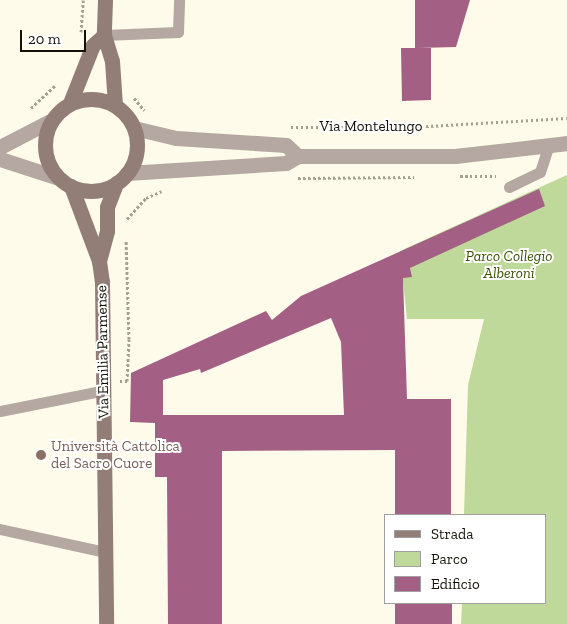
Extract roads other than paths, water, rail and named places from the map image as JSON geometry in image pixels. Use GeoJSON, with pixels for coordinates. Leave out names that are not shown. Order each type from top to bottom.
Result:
{"type":"FeatureCollection","features":[{"type":"Feature","properties":{"kind":"main road"},"geometry":{"type":"LineString","coordinates":[[105,0],[104,35],[112,62],[115,105]]}},
{"type":"Feature","properties":{"kind":"main road"},"geometry":{"type":"LineString","coordinates":[[70,104],[84,55],[104,35]]}},
{"type":"Feature","properties":{"kind":"main road"},"geometry":{"type":"LineString","coordinates":[[52,120],[70,104],[92,98],[115,105],[134,128]]}},
{"type":"Feature","properties":{"kind":"main road","name":"Via Emilia Parmense"},"geometry":{"type":"LineString","coordinates":[[52,120],[45,151],[65,182],[99,261]]}},
{"type":"Feature","properties":{"kind":"main road","name":"Via Emilia Parmense"},"geometry":{"type":"LineString","coordinates":[[106,624],[104,390],[99,261],[107,231],[108,207],[136,151],[134,128]]}},
{"type":"Feature","properties":{"kind":"main road"},"geometry":{"type":"LineString","coordinates":[[65,182],[94,191],[121,178]]}},
{"type":"Feature","properties":{"kind":"street"},"geometry":{"type":"LineString","coordinates":[[0,147],[52,120]]}},
{"type":"Feature","properties":{"kind":"street","name":"Via Montelungo"},"geometry":{"type":"LineString","coordinates":[[134,128],[176,138],[286,145],[298,156]]}},
{"type":"Feature","properties":{"kind":"street","name":"Via Montelungo"},"geometry":{"type":"LineString","coordinates":[[121,178],[286,163],[298,156],[455,156],[548,148],[567,143]]}},
{"type":"Feature","properties":{"kind":"street"},"geometry":{"type":"LineString","coordinates":[[0,159],[65,182]]}},
{"type":"Feature","properties":{"kind":"lane"},"geometry":{"type":"LineString","coordinates":[[104,35],[178,32],[179,0]]}},
{"type":"Feature","properties":{"kind":"lane"},"geometry":{"type":"LineString","coordinates":[[509,187],[540,172],[548,148]]}},
{"type":"Feature","properties":{"kind":"lane"},"geometry":{"type":"LineString","coordinates":[[0,411],[104,390]]}},
{"type":"Feature","properties":{"kind":"lane"},"geometry":{"type":"LineString","coordinates":[[0,528],[106,552]]}},
{"type":"Feature","properties":{"kind":"place","name":"Università Cattolica del Sacro Cuore"},"geometry":{"type":"Point","coordinates":[41,455]}},
{"type":"Feature","properties":{"kind":"park label","name":"Parco Collegio Alberoni"},"geometry":{"type":"Point","coordinates":[509,264]}}]}
